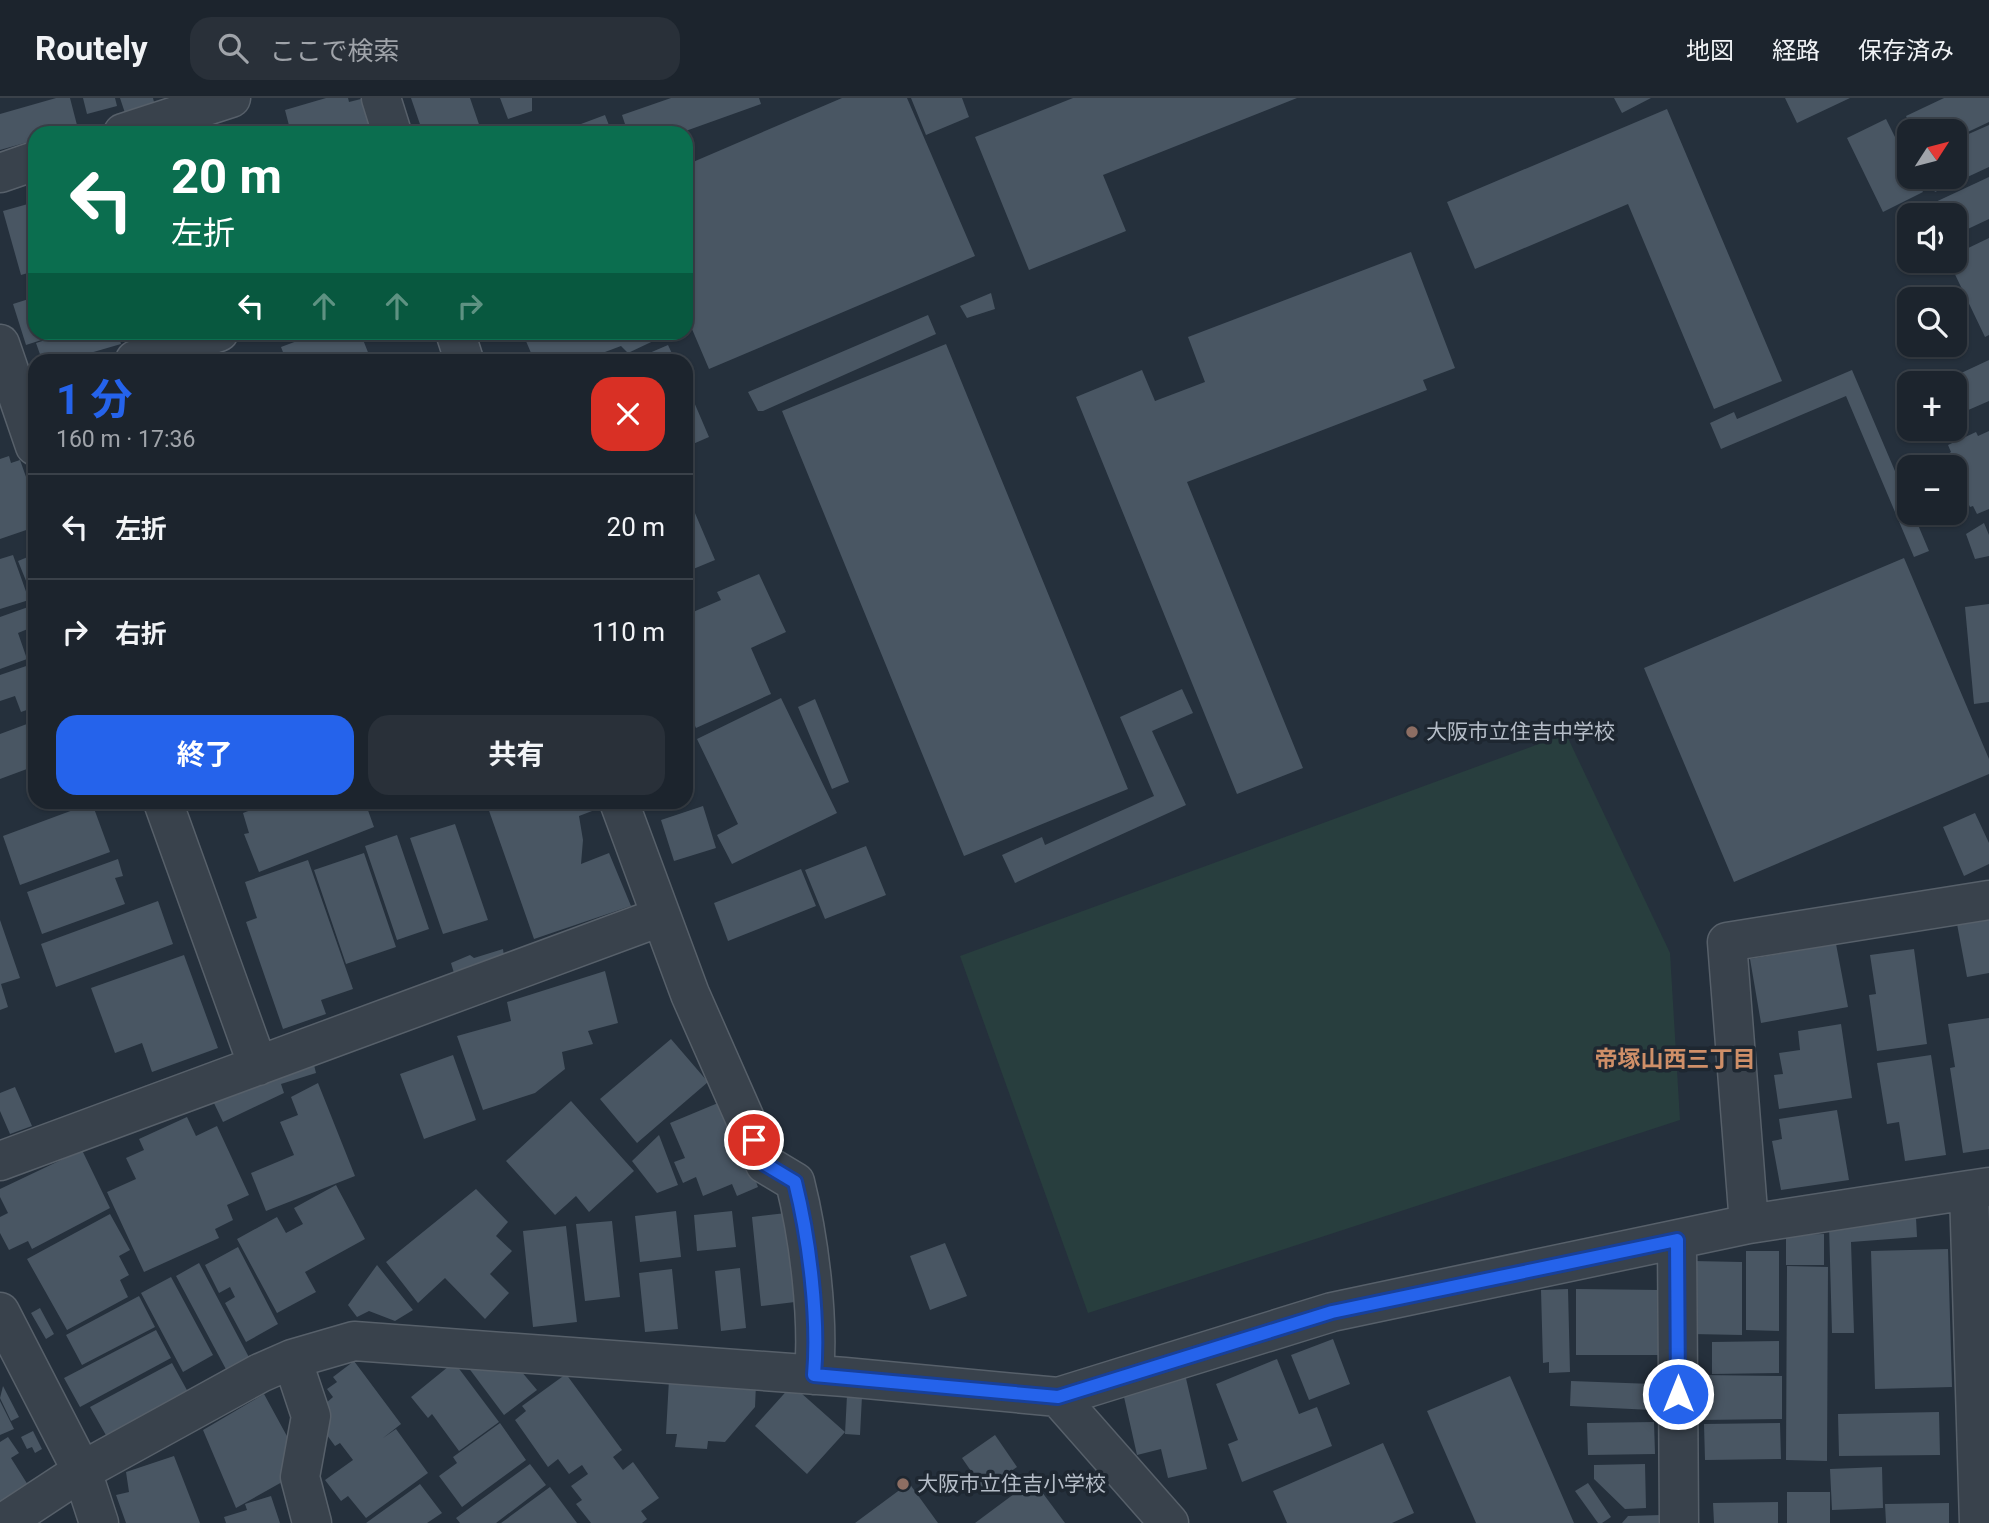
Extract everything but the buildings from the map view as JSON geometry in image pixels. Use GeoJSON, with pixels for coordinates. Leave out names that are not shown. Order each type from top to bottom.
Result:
{"type":"FeatureCollection","features":[{"type":"Feature","properties":{"kind":"street"},"geometry":{"type":"LineString","coordinates":[[145,126],[231,98]]}},
{"type":"Feature","properties":{"kind":"street"},"geometry":{"type":"LineString","coordinates":[[382,98],[390,126]]}},
{"type":"Feature","properties":{"kind":"street"},"geometry":{"type":"LineString","coordinates":[[0,173],[28,163]]}},
{"type":"Feature","properties":{"kind":"street"},"geometry":{"type":"LineString","coordinates":[[153,354],[195,340]]}},
{"type":"Feature","properties":{"kind":"street"},"geometry":{"type":"LineString","coordinates":[[0,344],[28,427]]}},
{"type":"Feature","properties":{"kind":"street"},"geometry":{"type":"LineString","coordinates":[[166,809],[258,1066]]}},
{"type":"Feature","properties":{"kind":"street"},"geometry":{"type":"LineString","coordinates":[[621,809],[660,917],[765,1164],[795,1182],[801,1207],[817,1341],[814,1375]]}},
{"type":"Feature","properties":{"kind":"street"},"geometry":{"type":"LineString","coordinates":[[1749,1224],[1727,942],[1989,900]]}},
{"type":"Feature","properties":{"kind":"street"},"geometry":{"type":"LineString","coordinates":[[0,1161],[660,917]]}},
{"type":"Feature","properties":{"kind":"street"},"geometry":{"type":"LineString","coordinates":[[3,1523],[82,1471],[292,1359],[354,1340],[814,1375],[1058,1397],[1332,1312],[1749,1224],[1979,1189],[1979,1523]]}},
{"type":"Feature","properties":{"kind":"street"},"geometry":{"type":"LineString","coordinates":[[1677,1240],[1679,1523]]}},
{"type":"Feature","properties":{"kind":"street"},"geometry":{"type":"LineString","coordinates":[[0,1312],[82,1471],[99,1523]]}},
{"type":"Feature","properties":{"kind":"street"},"geometry":{"type":"LineString","coordinates":[[292,1359],[311,1416],[300,1477],[312,1523]]}},
{"type":"Feature","properties":{"kind":"street"},"geometry":{"type":"LineString","coordinates":[[1058,1397],[1169,1523]]}},
{"type":"Feature","properties":{"kind":"green space"},"geometry":{"type":"Polygon","coordinates":[[[1566,734],[1670,953],[1680,1120],[1088,1313],[960,956],[1566,734]]]}},
{"type":"Feature","properties":{"kind":"place","name":"大阪市立住吉中学校"},"geometry":{"type":"Point","coordinates":[1412,732]}},
{"type":"Feature","properties":{"kind":"place","name":"大阪市立住吉小学校"},"geometry":{"type":"Point","coordinates":[903,1484]}},
{"type":"Feature","properties":{"kind":"district","name":"帝塚山西三丁目"},"geometry":{"type":"Point","coordinates":[1675,1059]}},
{"type":"Feature","properties":{"kind":"route"},"geometry":{"type":"LineString","coordinates":[[754,1140],[765,1164],[795,1182],[801,1207],[817,1341],[814,1375],[1035,1398],[1058,1397],[1332,1312],[1677,1240],[1678,1394]]}}]}
